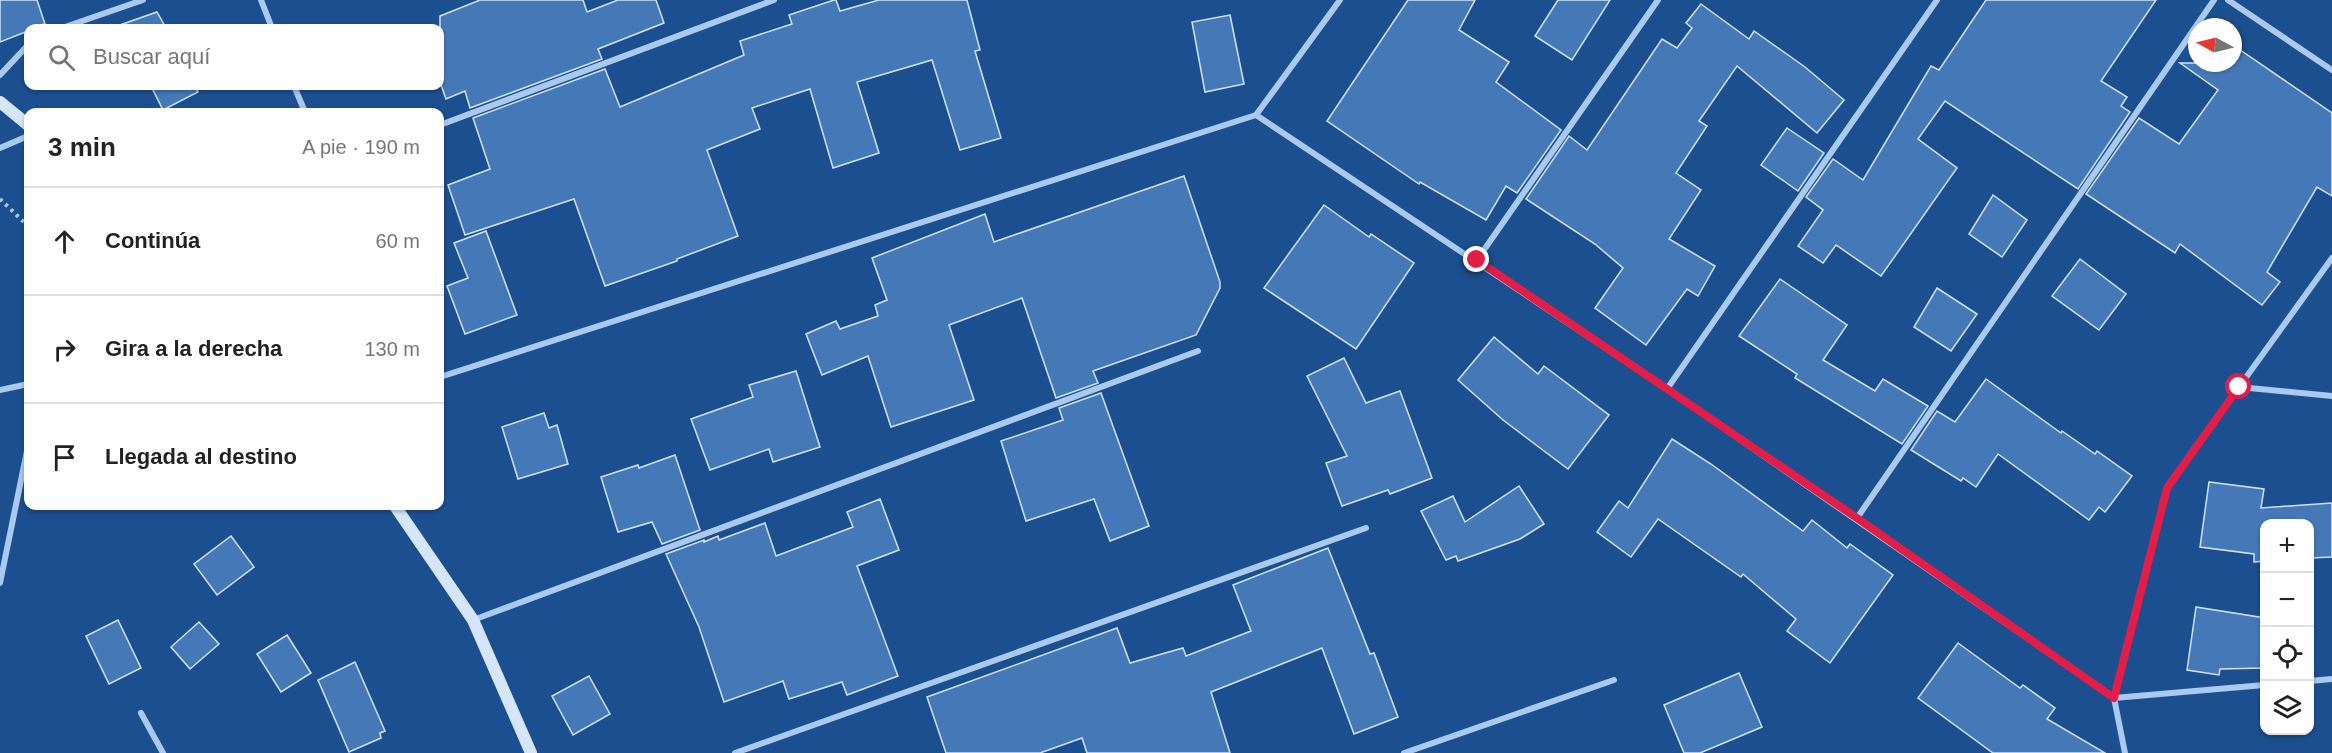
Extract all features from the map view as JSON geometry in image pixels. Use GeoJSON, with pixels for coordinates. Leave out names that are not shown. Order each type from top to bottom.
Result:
{"type":"FeatureCollection","features":[{"type":"Feature","properties":{"kind":"main road"},"geometry":{"type":"LineString","coordinates":[[0,102],[24,123]]}},
{"type":"Feature","properties":{"kind":"main road"},"geometry":{"type":"LineString","coordinates":[[397,510],[473,620],[531,753]]}},
{"type":"Feature","properties":{"kind":"street"},"geometry":{"type":"LineString","coordinates":[[74,24],[143,0]]}},
{"type":"Feature","properties":{"kind":"street"},"geometry":{"type":"LineString","coordinates":[[261,0],[270,24]]}},
{"type":"Feature","properties":{"kind":"street"},"geometry":{"type":"LineString","coordinates":[[444,124],[774,0]]}},
{"type":"Feature","properties":{"kind":"street"},"geometry":{"type":"LineString","coordinates":[[444,376],[1256,116],[1340,0]]}},
{"type":"Feature","properties":{"kind":"street"},"geometry":{"type":"LineString","coordinates":[[1477,260],[1658,0]]}},
{"type":"Feature","properties":{"kind":"street"},"geometry":{"type":"LineString","coordinates":[[1668,389],[1937,0]]}},
{"type":"Feature","properties":{"kind":"street"},"geometry":{"type":"LineString","coordinates":[[1857,518],[2214,0]]}},
{"type":"Feature","properties":{"kind":"street"},"geometry":{"type":"LineString","coordinates":[[2228,0],[2332,70]]}},
{"type":"Feature","properties":{"kind":"street"},"geometry":{"type":"LineString","coordinates":[[0,75],[24,49]]}},
{"type":"Feature","properties":{"kind":"street"},"geometry":{"type":"LineString","coordinates":[[296,90],[303,108]]}},
{"type":"Feature","properties":{"kind":"street"},"geometry":{"type":"LineString","coordinates":[[1256,116],[1477,260],[1668,389],[2114,698],[2260,685]]}},
{"type":"Feature","properties":{"kind":"street"},"geometry":{"type":"LineString","coordinates":[[0,148],[24,138]]}},
{"type":"Feature","properties":{"kind":"street"},"geometry":{"type":"LineString","coordinates":[[2125,753],[2114,698],[2167,488],[2332,258]]}},
{"type":"Feature","properties":{"kind":"street"},"geometry":{"type":"LineString","coordinates":[[473,620],[1198,351]]}},
{"type":"Feature","properties":{"kind":"street"},"geometry":{"type":"LineString","coordinates":[[0,390],[24,385]]}},
{"type":"Feature","properties":{"kind":"street"},"geometry":{"type":"LineString","coordinates":[[2239,387],[2332,396]]}},
{"type":"Feature","properties":{"kind":"street"},"geometry":{"type":"LineString","coordinates":[[0,583],[24,466]]}},
{"type":"Feature","properties":{"kind":"street"},"geometry":{"type":"LineString","coordinates":[[735,753],[1366,528]]}},
{"type":"Feature","properties":{"kind":"street"},"geometry":{"type":"LineString","coordinates":[[2314,681],[2332,679]]}},
{"type":"Feature","properties":{"kind":"street"},"geometry":{"type":"LineString","coordinates":[[1404,753],[1614,680]]}},
{"type":"Feature","properties":{"kind":"street"},"geometry":{"type":"LineString","coordinates":[[141,713],[163,753]]}},
{"type":"Feature","properties":{"kind":"path"},"geometry":{"type":"LineString","coordinates":[[0,199],[24,222]]}},
{"type":"Feature","properties":{"kind":"building"},"geometry":{"type":"Polygon","coordinates":[[[0,0],[37,0],[45,24],[24,24],[24,33],[0,42],[0,0]]]}},
{"type":"Feature","properties":{"kind":"building"},"geometry":{"type":"Polygon","coordinates":[[[480,0],[583,0],[587,12],[618,0],[656,0],[664,23],[598,49],[602,59],[470,108],[465,91],[446,99],[443,90],[444,24],[440,24],[440,16],[480,0]]]}},
{"type":"Feature","properties":{"kind":"building"},"geometry":{"type":"Polygon","coordinates":[[[834,0],[840,11],[879,0],[967,0],[980,50],[975,51],[1001,138],[960,150],[932,60],[857,82],[879,153],[833,168],[810,89],[752,108],[760,129],[707,150],[738,236],[677,259],[677,261],[605,286],[574,199],[465,235],[448,185],[490,169],[473,118],[605,69],[620,107],[744,55],[740,41],[792,24],[789,15],[834,0]]]}},
{"type":"Feature","properties":{"kind":"building"},"geometry":{"type":"Polygon","coordinates":[[[1408,0],[1475,0],[1459,30],[1509,62],[1496,82],[1561,130],[1517,193],[1506,186],[1486,220],[1420,182],[1419,184],[1327,121],[1408,0]]]}},
{"type":"Feature","properties":{"kind":"building"},"geometry":{"type":"Polygon","coordinates":[[[1558,0],[1610,0],[1572,60],[1535,36],[1558,0]]]}},
{"type":"Feature","properties":{"kind":"building"},"geometry":{"type":"Polygon","coordinates":[[[1986,0],[2156,0],[2101,81],[2127,97],[2121,106],[2130,112],[2078,189],[1945,101],[1918,139],[1957,168],[1881,276],[1836,245],[1823,263],[1798,246],[1823,210],[1806,197],[1833,159],[1863,180],[1931,66],[1939,70],[1986,0]]]}},
{"type":"Feature","properties":{"kind":"building"},"geometry":{"type":"Polygon","coordinates":[[[1701,4],[1749,39],[1754,31],[1805,67],[1844,100],[1817,133],[1737,66],[1699,121],[1707,126],[1676,173],[1701,190],[1669,239],[1715,266],[1698,296],[1687,289],[1646,345],[1595,308],[1623,268],[1595,244],[1526,199],[1569,136],[1587,150],[1662,39],[1677,48],[1692,28],[1686,23],[1701,4]]]}},
{"type":"Feature","properties":{"kind":"building"},"geometry":{"type":"Polygon","coordinates":[[[157,12],[164,24],[123,24],[157,12]]]}},
{"type":"Feature","properties":{"kind":"building"},"geometry":{"type":"Polygon","coordinates":[[[1230,15],[1244,84],[1205,92],[1192,22],[1230,15]]]}},
{"type":"Feature","properties":{"kind":"building"},"geometry":{"type":"Polygon","coordinates":[[[2242,51],[2332,113],[2332,196],[2317,187],[2267,272],[2280,282],[2262,305],[2180,244],[2175,253],[2086,194],[2139,118],[2179,144],[2218,90],[2193,72],[2242,72],[2242,51]]]}},
{"type":"Feature","properties":{"kind":"building"},"geometry":{"type":"Polygon","coordinates":[[[2180,63],[2188,63],[2188,69],[2180,63]]]}},
{"type":"Feature","properties":{"kind":"building"},"geometry":{"type":"Polygon","coordinates":[[[153,90],[197,90],[198,92],[167,108],[162,108],[153,90]]]}},
{"type":"Feature","properties":{"kind":"building"},"geometry":{"type":"Polygon","coordinates":[[[1787,128],[1824,153],[1798,191],[1761,165],[1787,128]]]}},
{"type":"Feature","properties":{"kind":"building"},"geometry":{"type":"Polygon","coordinates":[[[1184,176],[1220,282],[1220,288],[1196,335],[1093,371],[1098,383],[1056,398],[1022,298],[949,325],[974,400],[891,427],[868,356],[822,375],[806,334],[836,321],[840,329],[878,316],[875,305],[887,300],[872,258],[985,214],[994,242],[1184,176]]]}},
{"type":"Feature","properties":{"kind":"building"},"geometry":{"type":"Polygon","coordinates":[[[1993,195],[2027,220],[2002,257],[1969,234],[1993,195]]]}},
{"type":"Feature","properties":{"kind":"building"},"geometry":{"type":"Polygon","coordinates":[[[1324,205],[1369,237],[1371,234],[1414,263],[1356,349],[1264,288],[1324,205]]]}},
{"type":"Feature","properties":{"kind":"building"},"geometry":{"type":"Polygon","coordinates":[[[486,231],[517,315],[465,334],[447,286],[468,278],[454,243],[486,231]]]}},
{"type":"Feature","properties":{"kind":"building"},"geometry":{"type":"Polygon","coordinates":[[[2080,259],[2126,294],[2099,330],[2052,296],[2080,259]]]}},
{"type":"Feature","properties":{"kind":"building"},"geometry":{"type":"Polygon","coordinates":[[[1780,279],[1847,325],[1823,360],[1875,391],[1883,379],[1928,406],[1902,444],[1795,378],[1797,374],[1739,336],[1780,279]]]}},
{"type":"Feature","properties":{"kind":"building"},"geometry":{"type":"Polygon","coordinates":[[[1937,288],[1977,314],[1951,351],[1914,327],[1937,288]]]}},
{"type":"Feature","properties":{"kind":"building"},"geometry":{"type":"Polygon","coordinates":[[[1494,337],[1538,374],[1544,366],[1609,415],[1568,469],[1503,420],[1458,380],[1494,337]]]}},
{"type":"Feature","properties":{"kind":"building"},"geometry":{"type":"Polygon","coordinates":[[[1344,358],[1366,403],[1400,391],[1432,478],[1390,494],[1388,490],[1342,506],[1326,463],[1347,456],[1307,376],[1344,358]]]}},
{"type":"Feature","properties":{"kind":"building"},"geometry":{"type":"Polygon","coordinates":[[[796,371],[820,447],[773,462],[769,449],[710,470],[691,419],[753,397],[749,385],[796,371]]]}},
{"type":"Feature","properties":{"kind":"building"},"geometry":{"type":"Polygon","coordinates":[[[1986,379],[2061,433],[2062,431],[2095,454],[2097,451],[2132,476],[2105,512],[2099,507],[2089,520],[1998,454],[1976,487],[1963,478],[1961,481],[1911,450],[1937,411],[1955,422],[1986,379]]]}},
{"type":"Feature","properties":{"kind":"building"},"geometry":{"type":"Polygon","coordinates":[[[1101,393],[1149,526],[1110,541],[1094,499],[1026,521],[1001,441],[1063,420],[1059,408],[1101,393]]]}},
{"type":"Feature","properties":{"kind":"building"},"geometry":{"type":"Polygon","coordinates":[[[544,413],[549,428],[557,425],[568,464],[518,479],[502,427],[544,413]]]}},
{"type":"Feature","properties":{"kind":"building"},"geometry":{"type":"Polygon","coordinates":[[[1672,439],[1711,464],[1803,531],[1812,520],[1847,548],[1850,544],[1893,575],[1830,663],[1787,631],[1796,619],[1743,574],[1741,577],[1658,519],[1631,557],[1597,532],[1619,501],[1628,508],[1672,439]]]}},
{"type":"Feature","properties":{"kind":"building"},"geometry":{"type":"Polygon","coordinates":[[[675,455],[700,530],[662,544],[652,522],[618,532],[601,477],[638,465],[639,468],[675,455]]]}},
{"type":"Feature","properties":{"kind":"building"},"geometry":{"type":"Polygon","coordinates":[[[2209,482],[2264,489],[2261,508],[2332,503],[2332,557],[2314,558],[2314,519],[2260,519],[2260,561],[2254,562],[2254,554],[2200,547],[2209,482]]]}},
{"type":"Feature","properties":{"kind":"building"},"geometry":{"type":"Polygon","coordinates":[[[1519,486],[1544,524],[1520,539],[1458,561],[1456,556],[1446,560],[1421,511],[1453,496],[1465,522],[1519,486]]]}},
{"type":"Feature","properties":{"kind":"building"},"geometry":{"type":"Polygon","coordinates":[[[880,499],[899,550],[857,566],[898,676],[847,695],[842,682],[789,699],[783,681],[724,702],[699,627],[666,554],[718,536],[719,540],[765,523],[776,556],[853,527],[847,512],[880,499]]]}},
{"type":"Feature","properties":{"kind":"building"},"geometry":{"type":"Polygon","coordinates":[[[231,536],[254,567],[217,595],[194,564],[231,536]]]}},
{"type":"Feature","properties":{"kind":"building"},"geometry":{"type":"Polygon","coordinates":[[[1328,548],[1370,654],[1374,653],[1398,717],[1354,734],[1322,648],[1211,692],[1230,753],[1087,753],[1082,738],[1040,753],[946,753],[927,697],[1117,628],[1130,663],[1183,648],[1186,656],[1251,631],[1233,585],[1328,548]]]}},
{"type":"Feature","properties":{"kind":"building"},"geometry":{"type":"Polygon","coordinates":[[[2196,607],[2260,617],[2260,668],[2220,669],[2219,675],[2187,670],[2196,607]]]}},
{"type":"Feature","properties":{"kind":"building"},"geometry":{"type":"Polygon","coordinates":[[[118,620],[141,668],[109,684],[86,636],[118,620]]]}},
{"type":"Feature","properties":{"kind":"building"},"geometry":{"type":"Polygon","coordinates":[[[199,622],[219,644],[190,669],[171,647],[199,622]]]}},
{"type":"Feature","properties":{"kind":"building"},"geometry":{"type":"Polygon","coordinates":[[[287,635],[311,673],[281,692],[257,654],[287,635]]]}},
{"type":"Feature","properties":{"kind":"building"},"geometry":{"type":"Polygon","coordinates":[[[1958,643],[2020,688],[2023,685],[2055,708],[2047,719],[2105,753],[1993,753],[1918,698],[1958,643]]]}},
{"type":"Feature","properties":{"kind":"building"},"geometry":{"type":"Polygon","coordinates":[[[355,662],[385,731],[380,733],[381,738],[349,752],[318,680],[355,662]]]}},
{"type":"Feature","properties":{"kind":"building"},"geometry":{"type":"Polygon","coordinates":[[[1739,673],[1762,727],[1700,753],[1684,753],[1664,705],[1739,673]]]}},
{"type":"Feature","properties":{"kind":"building"},"geometry":{"type":"Polygon","coordinates":[[[589,676],[610,714],[573,735],[552,696],[589,676]]]}},
{"type":"Feature","properties":{"kind":"route"},"geometry":{"type":"LineString","coordinates":[[1477,260],[1857,518],[2114,698],[2167,488],[2239,387]]}}]}
